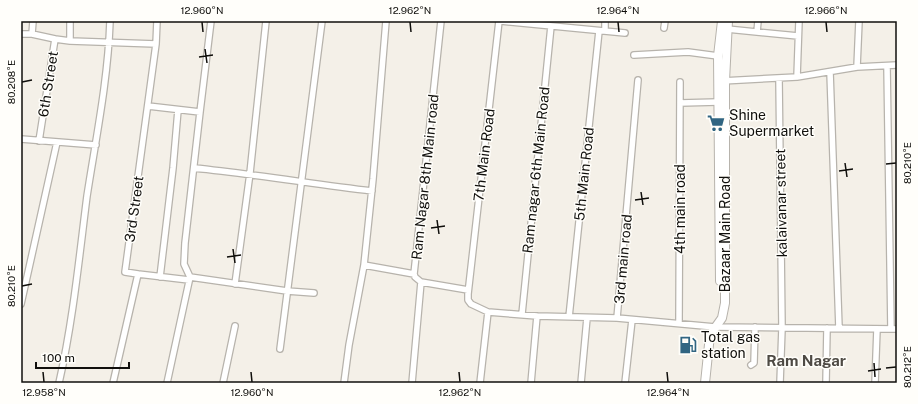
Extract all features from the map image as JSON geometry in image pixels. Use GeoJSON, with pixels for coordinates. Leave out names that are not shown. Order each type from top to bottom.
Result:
{"type":"FeatureCollection","features":[{"type":"Feature","properties":{"kind":"main road"},"geometry":{"type":"LineString","coordinates":[[722,21],[718,56],[722,81]]}},
{"type":"Feature","properties":{"kind":"main road"},"geometry":{"type":"LineString","coordinates":[[716,324],[720,292],[718,102],[722,81],[727,25]]}},
{"type":"Feature","properties":{"kind":"main road","name":"Bazaar Main Road"},"geometry":{"type":"LineString","coordinates":[[705,383],[708,346],[716,324],[723,313],[726,291],[722,81]]}},
{"type":"Feature","properties":{"kind":"street","name":"6th Street"},"geometry":{"type":"LineString","coordinates":[[33,21],[32,34],[54,39],[39,141]]}},
{"type":"Feature","properties":{"kind":"street"},"geometry":{"type":"LineString","coordinates":[[70,21],[70,40]]}},
{"type":"Feature","properties":{"kind":"street"},"geometry":{"type":"LineString","coordinates":[[59,383],[74,306],[96,145],[109,41],[110,21]]}},
{"type":"Feature","properties":{"kind":"street","name":"3rd Street"},"geometry":{"type":"LineString","coordinates":[[138,274],[125,272],[156,44],[157,21]]}},
{"type":"Feature","properties":{"kind":"street"},"geometry":{"type":"LineString","coordinates":[[167,383],[190,279],[184,264],[185,243],[211,21]]}},
{"type":"Feature","properties":{"kind":"street"},"geometry":{"type":"LineString","coordinates":[[235,284],[250,173],[266,21]]}},
{"type":"Feature","properties":{"kind":"street"},"geometry":{"type":"LineString","coordinates":[[280,349],[322,21]]}},
{"type":"Feature","properties":{"kind":"street"},"geometry":{"type":"LineString","coordinates":[[344,383],[349,345],[364,265],[372,191],[386,21]]}},
{"type":"Feature","properties":{"kind":"street","name":"Ram Nagar 8th Main road"},"geometry":{"type":"LineString","coordinates":[[421,282],[414,274],[441,21]]}},
{"type":"Feature","properties":{"kind":"street"},"geometry":{"type":"LineString","coordinates":[[500,21],[547,24],[625,33]]}},
{"type":"Feature","properties":{"kind":"street","name":"7th Main Road"},"geometry":{"type":"LineString","coordinates":[[468,290],[500,21]]}},
{"type":"Feature","properties":{"kind":"street","name":"5th Main Road"},"geometry":{"type":"LineString","coordinates":[[569,317],[602,31],[605,21]]}},
{"type":"Feature","properties":{"kind":"street"},"geometry":{"type":"LineString","coordinates":[[664,28],[665,21]]}},
{"type":"Feature","properties":{"kind":"street"},"geometry":{"type":"LineString","coordinates":[[757,32],[758,21]]}},
{"type":"Feature","properties":{"kind":"street"},"geometry":{"type":"LineString","coordinates":[[797,77],[799,21]]}},
{"type":"Feature","properties":{"kind":"street"},"geometry":{"type":"LineString","coordinates":[[857,67],[859,21]]}},
{"type":"Feature","properties":{"kind":"street","name":"Ram nagar 6th Main Road"},"geometry":{"type":"LineString","coordinates":[[522,314],[547,24]]}},
{"type":"Feature","properties":{"kind":"street"},"geometry":{"type":"LineString","coordinates":[[727,25],[757,32],[798,36]]}},
{"type":"Feature","properties":{"kind":"street"},"geometry":{"type":"LineString","coordinates":[[21,34],[32,34]]}},
{"type":"Feature","properties":{"kind":"street"},"geometry":{"type":"LineString","coordinates":[[54,39],[156,44]]}},
{"type":"Feature","properties":{"kind":"street"},"geometry":{"type":"LineString","coordinates":[[634,55],[688,52],[718,56]]}},
{"type":"Feature","properties":{"kind":"street"},"geometry":{"type":"LineString","coordinates":[[722,81],[779,79],[857,67],[897,65]]}},
{"type":"Feature","properties":{"kind":"street"},"geometry":{"type":"LineString","coordinates":[[412,383],[421,282],[468,290],[470,302],[488,312],[537,316],[617,318],[755,327],[894,329],[887,66]]}},
{"type":"Feature","properties":{"kind":"street"},"geometry":{"type":"LineString","coordinates":[[830,72],[839,328]]}},
{"type":"Feature","properties":{"kind":"street","name":"kalaivanar street"},"geometry":{"type":"LineString","coordinates":[[779,79],[782,328],[780,383]]}},
{"type":"Feature","properties":{"kind":"street","name":"3rd main road"},"geometry":{"type":"LineString","coordinates":[[617,318],[638,80]]}},
{"type":"Feature","properties":{"kind":"street","name":"4th main road"},"geometry":{"type":"LineString","coordinates":[[679,323],[680,82]]}},
{"type":"Feature","properties":{"kind":"street"},"geometry":{"type":"LineString","coordinates":[[680,103],[718,102]]}},
{"type":"Feature","properties":{"kind":"street"},"geometry":{"type":"LineString","coordinates":[[148,106],[200,112]]}},
{"type":"Feature","properties":{"kind":"street"},"geometry":{"type":"LineString","coordinates":[[160,276],[174,168],[178,110]]}},
{"type":"Feature","properties":{"kind":"street"},"geometry":{"type":"LineString","coordinates":[[21,139],[96,145]]}},
{"type":"Feature","properties":{"kind":"street"},"geometry":{"type":"LineString","coordinates":[[21,304],[57,142]]}},
{"type":"Feature","properties":{"kind":"street"},"geometry":{"type":"LineString","coordinates":[[194,168],[250,173],[301,182],[372,191]]}},
{"type":"Feature","properties":{"kind":"street"},"geometry":{"type":"LineString","coordinates":[[364,265],[414,274]]}},
{"type":"Feature","properties":{"kind":"street"},"geometry":{"type":"LineString","coordinates":[[113,383],[138,274],[314,293]]}},
{"type":"Feature","properties":{"kind":"street"},"geometry":{"type":"LineString","coordinates":[[480,383],[488,312]]}},
{"type":"Feature","properties":{"kind":"street"},"geometry":{"type":"LineString","coordinates":[[531,383],[537,316]]}},
{"type":"Feature","properties":{"kind":"street"},"geometry":{"type":"LineString","coordinates":[[581,383],[586,318]]}},
{"type":"Feature","properties":{"kind":"street"},"geometry":{"type":"LineString","coordinates":[[626,383],[632,320]]}},
{"type":"Feature","properties":{"kind":"street"},"geometry":{"type":"LineString","coordinates":[[223,383],[235,326]]}},
{"type":"Feature","properties":{"kind":"street"},"geometry":{"type":"LineString","coordinates":[[751,365],[754,363],[755,327]]}},
{"type":"Feature","properties":{"kind":"street"},"geometry":{"type":"LineString","coordinates":[[826,383],[827,328]]}},
{"type":"Feature","properties":{"kind":"street"},"geometry":{"type":"LineString","coordinates":[[875,383],[877,329]]}},
{"type":"Feature","properties":{"kind":"place","name":"Shine Supermarket"},"geometry":{"type":"Point","coordinates":[716,123]}},
{"type":"Feature","properties":{"kind":"place","name":"Total gas station"},"geometry":{"type":"Point","coordinates":[688,345]}},
{"type":"Feature","properties":{"kind":"district","name":"Ram Nagar"},"geometry":{"type":"Point","coordinates":[806,360]}}]}
